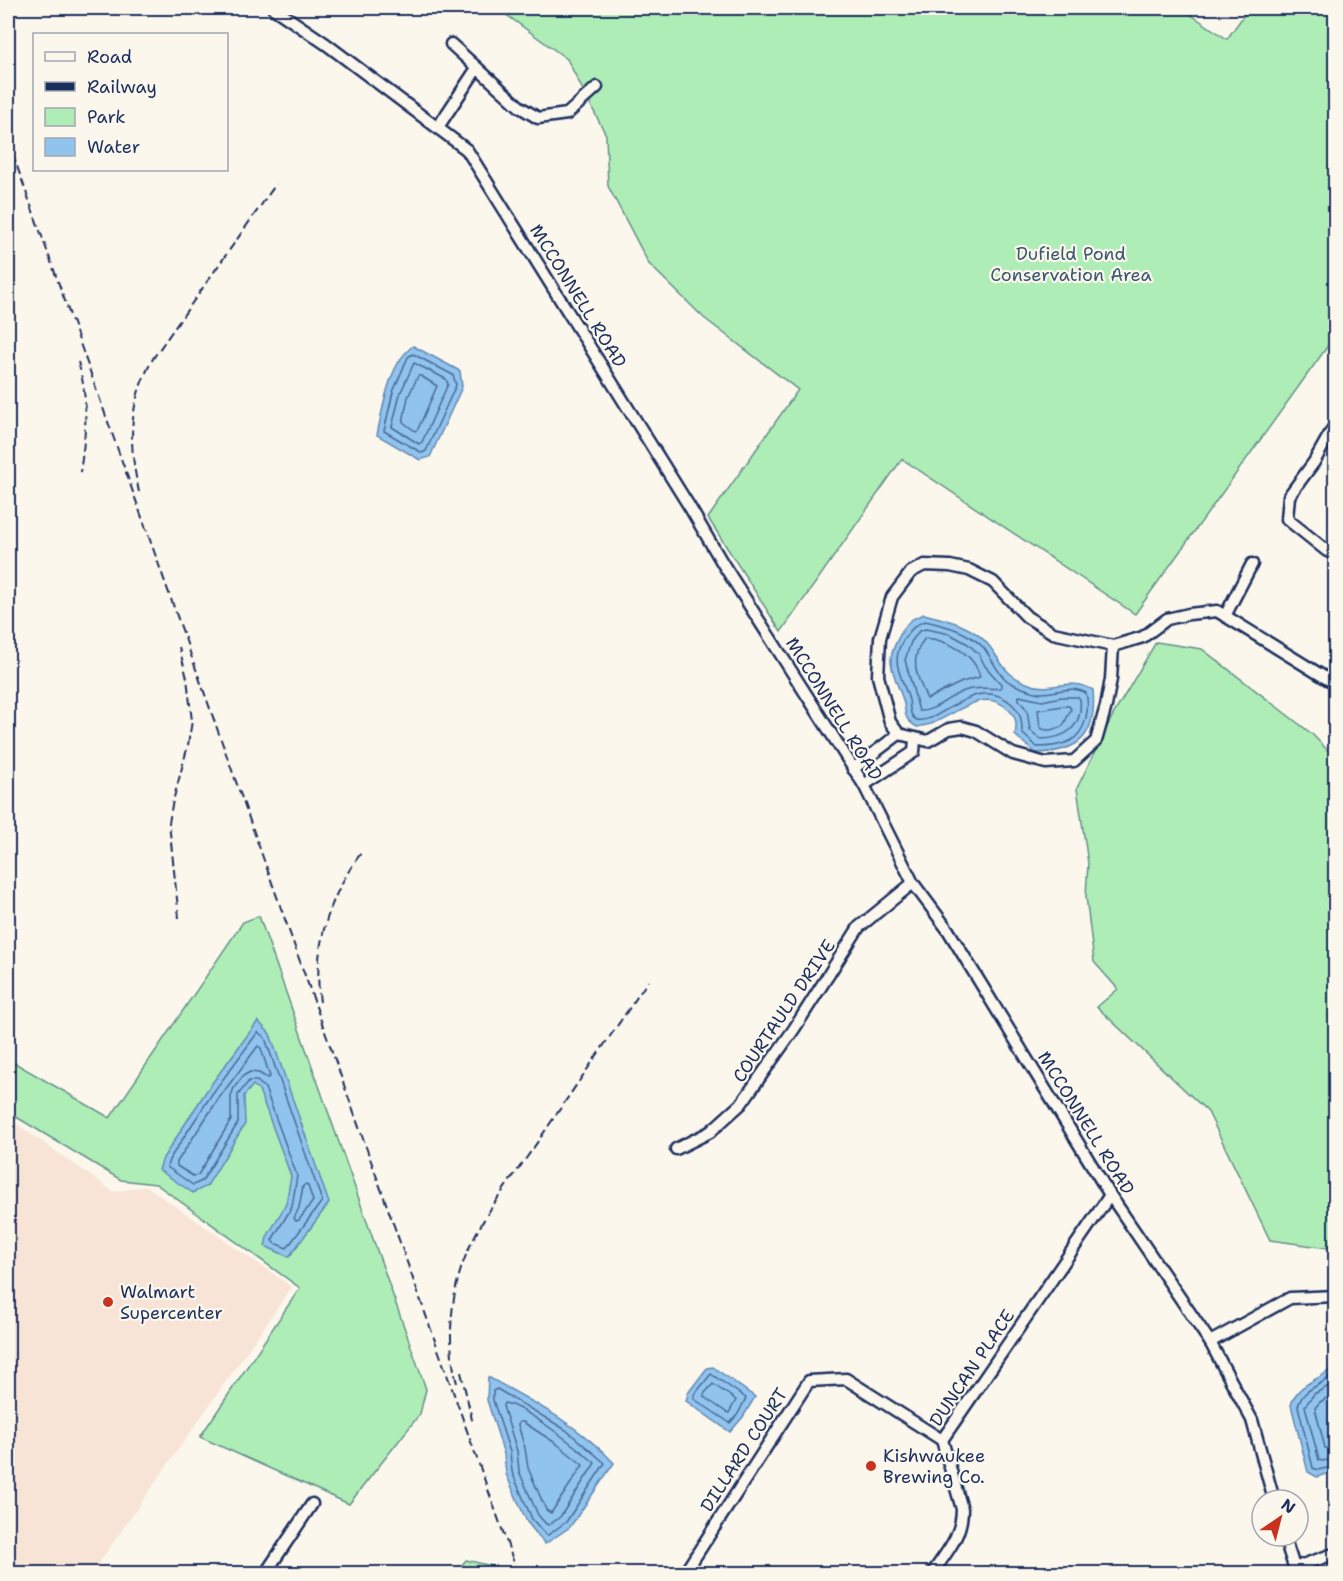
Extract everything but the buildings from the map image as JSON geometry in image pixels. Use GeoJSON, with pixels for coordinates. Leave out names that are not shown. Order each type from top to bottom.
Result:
{"type":"FeatureCollection","features":[{"type":"Feature","properties":{"kind":"street","name":"MCCONNELL ROAD"},"geometry":{"type":"LineString","coordinates":[[279,9],[467,150],[864,785],[913,883],[957,945],[1110,1195],[1209,1342],[1252,1420],[1271,1488]]}},
{"type":"Feature","properties":{"kind":"street"},"geometry":{"type":"LineString","coordinates":[[451,44],[520,106],[538,118],[567,114],[597,87]]}},
{"type":"Feature","properties":{"kind":"street"},"geometry":{"type":"LineString","coordinates":[[438,127],[477,68]]}},
{"type":"Feature","properties":{"kind":"street"},"geometry":{"type":"LineString","coordinates":[[1331,553],[1287,519],[1289,496],[1314,462],[1335,423]]}},
{"type":"Feature","properties":{"kind":"street"},"geometry":{"type":"LineString","coordinates":[[1225,616],[1252,564]]}},
{"type":"Feature","properties":{"kind":"street"},"geometry":{"type":"LineString","coordinates":[[1113,646],[1108,697],[1096,741],[1074,761],[1046,763],[1013,754],[976,731],[962,727],[949,729],[928,741],[899,734],[890,722],[878,676],[880,638],[891,597],[911,572],[924,565],[950,566],[969,570],[993,582],[1027,617],[1053,633],[1113,646],[1143,638],[1167,619],[1217,611],[1329,680]]}},
{"type":"Feature","properties":{"kind":"street"},"geometry":{"type":"LineString","coordinates":[[853,769],[899,734]]}},
{"type":"Feature","properties":{"kind":"street"},"geometry":{"type":"LineString","coordinates":[[864,785],[914,752],[915,739]]}},
{"type":"Feature","properties":{"kind":"street","name":"COURTAULD DRIVE"},"geometry":{"type":"LineString","coordinates":[[676,1149],[710,1132],[741,1104],[794,1029],[859,927],[913,883]]}},
{"type":"Feature","properties":{"kind":"street","name":"DUNCAN PLACE"},"geometry":{"type":"LineString","coordinates":[[932,1574],[956,1538],[962,1520],[962,1509],[942,1440],[1110,1195]]}},
{"type":"Feature","properties":{"kind":"street"},"geometry":{"type":"LineString","coordinates":[[1209,1342],[1290,1298],[1335,1296]]}},
{"type":"Feature","properties":{"kind":"street","name":"DILLARD COURT"},"geometry":{"type":"LineString","coordinates":[[684,1574],[809,1381],[846,1379],[942,1440]]}},
{"type":"Feature","properties":{"kind":"street"},"geometry":{"type":"LineString","coordinates":[[264,1574],[312,1504]]}},
{"type":"Feature","properties":{"kind":"street"},"geometry":{"type":"LineString","coordinates":[[1288,1548],[1295,1570],[1335,1553]]}},
{"type":"Feature","properties":{"kind":"shaded area"},"geometry":{"type":"Polygon","coordinates":[[[8,1118],[114,1192],[146,1186],[292,1287],[92,1573],[8,1573],[8,1118]]]}},
{"type":"Feature","properties":{"kind":"green space","name":"Dufield Pond Conservation Area"},"geometry":{"type":"Polygon","coordinates":[[[497,8],[1181,8],[1227,39],[1249,8],[1335,8],[1335,336],[1135,614],[902,459],[781,632],[708,518],[798,390],[704,318],[649,264],[608,186],[606,135],[567,59],[497,8]]]}},
{"type":"Feature","properties":{"kind":"green space"},"geometry":{"type":"Polygon","coordinates":[[[1156,642],[1202,649],[1312,734],[1335,758],[1335,800],[1333,803],[1335,802],[1335,1249],[1270,1240],[1208,1112],[1097,1007],[1118,989],[1094,962],[1086,896],[1088,863],[1077,788],[1113,715],[1156,642]]]}},
{"type":"Feature","properties":{"kind":"green space"},"geometry":{"type":"Polygon","coordinates":[[[259,916],[426,1389],[420,1414],[349,1504],[200,1437],[300,1288],[156,1184],[121,1180],[8,1112],[8,1059],[110,1118],[243,922],[259,916]]]}},
{"type":"Feature","properties":{"kind":"green space"},"geometry":{"type":"Polygon","coordinates":[[[466,1560],[500,1568],[502,1573],[455,1573],[466,1560]]]}},
{"type":"Feature","properties":{"kind":"water"},"geometry":{"type":"Polygon","coordinates":[[[413,346],[460,371],[462,387],[430,457],[420,460],[377,435],[388,386],[398,363],[413,346]]]}},
{"type":"Feature","properties":{"kind":"water"},"geometry":{"type":"Polygon","coordinates":[[[924,614],[960,625],[977,634],[1006,669],[1021,681],[1045,687],[1076,684],[1093,690],[1094,706],[1088,730],[1074,745],[1051,752],[1035,753],[1015,735],[1016,721],[1011,712],[989,700],[969,704],[931,724],[917,727],[912,724],[906,715],[892,670],[891,657],[908,623],[924,614]]]}},
{"type":"Feature","properties":{"kind":"water"},"geometry":{"type":"Polygon","coordinates":[[[258,1021],[270,1034],[329,1203],[289,1257],[265,1246],[267,1237],[286,1204],[291,1176],[259,1090],[253,1085],[244,1096],[245,1124],[207,1186],[193,1193],[159,1170],[163,1158],[207,1090],[258,1021]]]}},
{"type":"Feature","properties":{"kind":"water"},"geometry":{"type":"Polygon","coordinates":[[[1335,1359],[1335,1471],[1317,1477],[1308,1472],[1291,1405],[1297,1393],[1327,1372],[1335,1359]]]}},
{"type":"Feature","properties":{"kind":"water"},"geometry":{"type":"Polygon","coordinates":[[[713,1367],[755,1397],[743,1417],[730,1432],[686,1401],[688,1393],[707,1368],[713,1367]]]}},
{"type":"Feature","properties":{"kind":"water"},"geometry":{"type":"Polygon","coordinates":[[[488,1377],[571,1426],[614,1463],[570,1527],[545,1544],[527,1522],[506,1474],[504,1454],[487,1400],[488,1377]]]}},
{"type":"Feature","properties":{"kind":"railway"},"geometry":{"type":"LineString","coordinates":[[8,141],[518,1574]]}},
{"type":"Feature","properties":{"kind":"railway"},"geometry":{"type":"LineString","coordinates":[[139,492],[132,439],[135,406],[145,374],[154,357],[276,184]]}},
{"type":"Feature","properties":{"kind":"railway"},"geometry":{"type":"LineString","coordinates":[[78,362],[85,403],[84,444],[80,472]]}},
{"type":"Feature","properties":{"kind":"railway"},"geometry":{"type":"LineString","coordinates":[[179,647],[187,678],[192,721],[169,823],[179,918]]}},
{"type":"Feature","properties":{"kind":"railway"},"geometry":{"type":"LineString","coordinates":[[320,1002],[319,962],[326,924],[340,888],[361,853]]}},
{"type":"Feature","properties":{"kind":"railway"},"geometry":{"type":"LineString","coordinates":[[457,1383],[452,1354],[451,1324],[458,1280],[475,1235],[492,1206],[648,981]]}},
{"type":"Feature","properties":{"kind":"railway"},"geometry":{"type":"LineString","coordinates":[[461,1372],[473,1424]]}},
{"type":"Feature","properties":{"kind":"place","name":"Walmart Supercenter"},"geometry":{"type":"Point","coordinates":[108,1302]}},
{"type":"Feature","properties":{"kind":"place","name":"Kishwaukee Brewing Co."},"geometry":{"type":"Point","coordinates":[871,1466]}}]}
